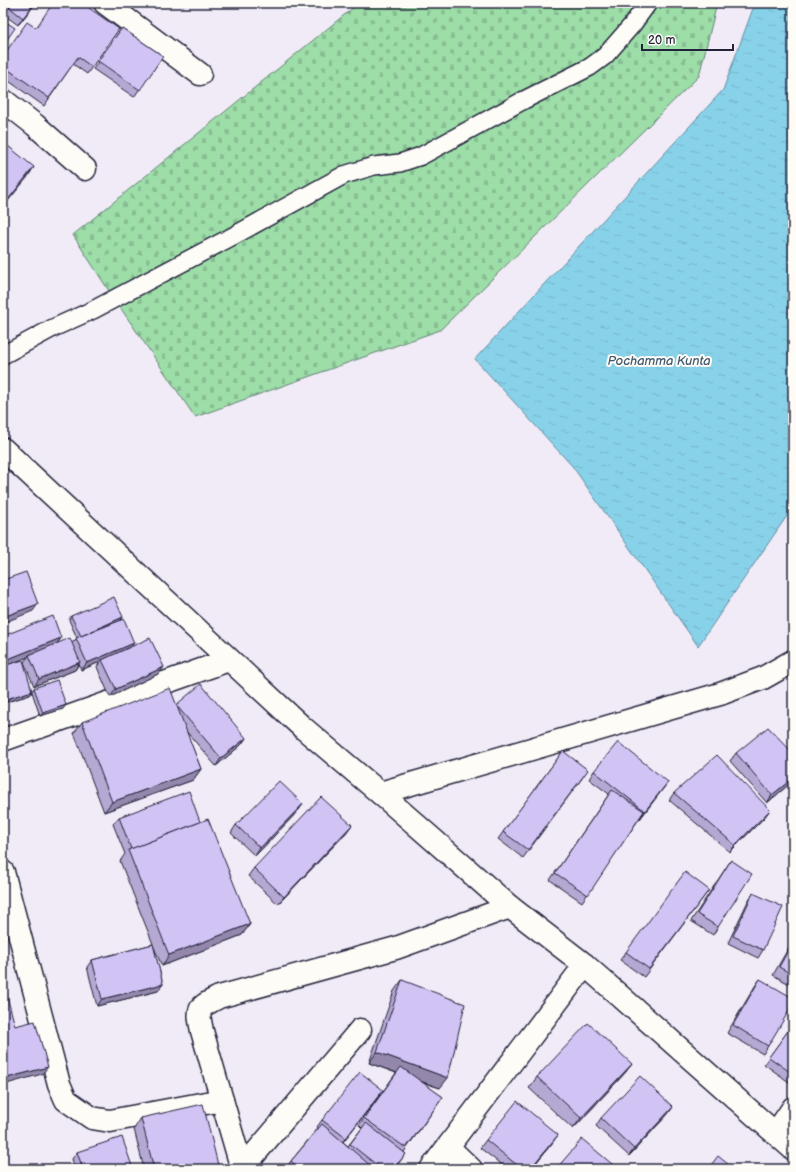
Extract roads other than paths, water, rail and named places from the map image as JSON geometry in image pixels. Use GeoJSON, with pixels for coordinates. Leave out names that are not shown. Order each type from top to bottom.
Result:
{"type":"FeatureCollection","features":[{"type":"Feature","properties":{"kind":"street"},"geometry":{"type":"LineString","coordinates":[[105,3],[200,74]]}},
{"type":"Feature","properties":{"kind":"street"},"geometry":{"type":"LineString","coordinates":[[3,100],[35,125],[85,169]]}},
{"type":"Feature","properties":{"kind":"street"},"geometry":{"type":"LineString","coordinates":[[3,449],[302,727],[510,907],[585,965],[793,1149]]}},
{"type":"Feature","properties":{"kind":"street"},"geometry":{"type":"LineString","coordinates":[[3,740],[230,660]]}},
{"type":"Feature","properties":{"kind":"street"},"geometry":{"type":"LineString","coordinates":[[380,793],[720,694],[763,678],[793,661]]}},
{"type":"Feature","properties":{"kind":"street"},"geometry":{"type":"LineString","coordinates":[[3,872],[59,1084],[66,1100],[78,1110],[92,1118],[110,1121],[222,1100]]}},
{"type":"Feature","properties":{"kind":"street"},"geometry":{"type":"LineString","coordinates":[[242,1169],[198,1015],[202,1007],[219,997],[396,948],[510,907]]}},
{"type":"Feature","properties":{"kind":"street"},"geometry":{"type":"LineString","coordinates":[[431,1169],[585,965]]}},
{"type":"Feature","properties":{"kind":"street"},"geometry":{"type":"LineString","coordinates":[[242,1169],[360,1030]]}},
{"type":"Feature","properties":{"kind":"street"},"geometry":{"type":"LineString","coordinates":[[776,1133],[793,1108]]}},
{"type":"Feature","properties":{"kind":"street"},"geometry":{"type":"LineString","coordinates":[[448,1147],[471,1169]]}},
{"type":"Feature","properties":{"kind":"lane"},"geometry":{"type":"LineString","coordinates":[[3,355],[222,242],[344,175],[374,166],[400,164],[421,156],[524,100],[590,67],[605,56],[632,26],[648,3]]}},
{"type":"Feature","properties":{"kind":"water","name":"Pochamma Kunta"},"geometry":{"type":"Polygon","coordinates":[[[755,3],[793,3],[793,507],[698,646],[573,467],[475,359],[723,90],[755,3]]]}}]}
